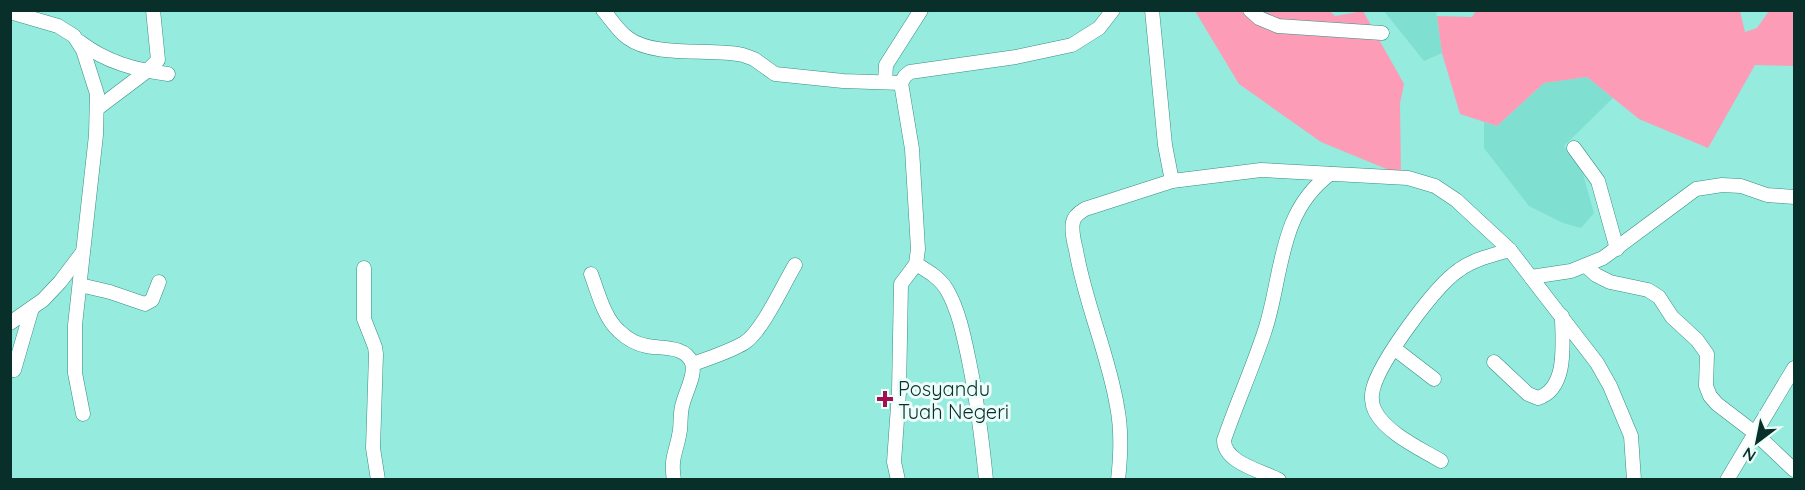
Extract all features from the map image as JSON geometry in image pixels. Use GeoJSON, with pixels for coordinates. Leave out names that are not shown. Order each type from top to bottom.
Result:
{"type":"FeatureCollection","features":[{"type":"Feature","properties":{"kind":"street"},"geometry":{"type":"LineString","coordinates":[[98,108],[158,60],[153,10]]}},
{"type":"Feature","properties":{"kind":"street"},"geometry":{"type":"LineString","coordinates":[[603,10],[627,37],[643,46],[743,55],[754,59],[774,74],[843,81],[901,83]]}},
{"type":"Feature","properties":{"kind":"street"},"geometry":{"type":"LineString","coordinates":[[885,82],[886,65],[921,10]]}},
{"type":"Feature","properties":{"kind":"street"},"geometry":{"type":"LineString","coordinates":[[898,480],[894,462],[899,392],[901,284],[916,264],[918,249],[912,149],[901,83],[910,72],[1016,57],[1072,45],[1099,28],[1113,10]]}},
{"type":"Feature","properties":{"kind":"street"},"geometry":{"type":"LineString","coordinates":[[1152,10],[1165,145],[1172,181]]}},
{"type":"Feature","properties":{"kind":"street"},"geometry":{"type":"LineString","coordinates":[[1250,10],[1259,18],[1278,26],[1382,33]]}},
{"type":"Feature","properties":{"kind":"street"},"geometry":{"type":"LineString","coordinates":[[10,12],[58,26],[95,54],[107,60],[168,74]]}},
{"type":"Feature","properties":{"kind":"street"},"geometry":{"type":"LineString","coordinates":[[78,41],[92,75],[98,108],[75,325],[77,389],[83,414]]}},
{"type":"Feature","properties":{"kind":"street"},"geometry":{"type":"LineString","coordinates":[[1574,148],[1598,181],[1617,249]]}},
{"type":"Feature","properties":{"kind":"street"},"geometry":{"type":"LineString","coordinates":[[1118,480],[1121,429],[1117,404],[1085,294],[1073,234],[1073,222],[1085,209],[1172,181],[1262,171],[1407,178],[1429,183],[1456,200],[1510,250],[1597,363],[1624,416],[1631,436],[1634,480]]}},
{"type":"Feature","properties":{"kind":"street"},"geometry":{"type":"LineString","coordinates":[[1279,480],[1237,459],[1228,452],[1224,440],[1266,328],[1280,264],[1294,220],[1308,193],[1330,174]]}},
{"type":"Feature","properties":{"kind":"street"},"geometry":{"type":"LineString","coordinates":[[1531,277],[1571,271],[1586,266],[1617,249],[1696,189],[1741,186],[1767,195],[1794,197]]}},
{"type":"Feature","properties":{"kind":"street"},"geometry":{"type":"LineString","coordinates":[[1441,461],[1392,430],[1376,413],[1372,401],[1373,389],[1386,362],[1421,309],[1449,277],[1476,260],[1510,250]]}},
{"type":"Feature","properties":{"kind":"street"},"geometry":{"type":"LineString","coordinates":[[10,323],[53,290],[82,253]]}},
{"type":"Feature","properties":{"kind":"street"},"geometry":{"type":"LineString","coordinates":[[916,264],[933,274],[943,284],[957,313],[980,419],[986,480]]}},
{"type":"Feature","properties":{"kind":"street"},"geometry":{"type":"LineString","coordinates":[[693,364],[740,345],[750,338],[759,328],[795,265]]}},
{"type":"Feature","properties":{"kind":"street"},"geometry":{"type":"LineString","coordinates":[[1586,266],[1596,275],[1610,282],[1648,290],[1659,297],[1672,317],[1697,340],[1707,354],[1706,386],[1710,396],[1755,433],[1794,470]]}},
{"type":"Feature","properties":{"kind":"street"},"geometry":{"type":"LineString","coordinates":[[364,268],[364,319],[376,354],[373,448],[378,480]]}},
{"type":"Feature","properties":{"kind":"street"},"geometry":{"type":"LineString","coordinates":[[591,274],[609,319],[616,329],[630,340],[647,346],[674,349],[686,354],[693,364],[691,379],[682,405],[680,432],[671,463],[674,480]]}},
{"type":"Feature","properties":{"kind":"street"},"geometry":{"type":"LineString","coordinates":[[80,285],[145,304],[152,300],[159,282]]}},
{"type":"Feature","properties":{"kind":"street"},"geometry":{"type":"LineString","coordinates":[[14,370],[32,308]]}},
{"type":"Feature","properties":{"kind":"street"},"geometry":{"type":"LineString","coordinates":[[1494,362],[1528,394],[1538,398],[1548,393],[1555,384],[1561,367],[1562,316]]}},
{"type":"Feature","properties":{"kind":"street"},"geometry":{"type":"LineString","coordinates":[[1395,349],[1434,379]]}},
{"type":"Feature","properties":{"kind":"street"},"geometry":{"type":"LineString","coordinates":[[1727,480],[1794,368]]}},
{"type":"Feature","properties":{"kind":"shaded area"},"geometry":{"type":"Polygon","coordinates":[[[1329,10],[1335,16],[1363,11],[1404,84],[1400,103],[1401,175],[1321,142],[1239,84],[1195,11],[1329,10]]]}},
{"type":"Feature","properties":{"kind":"shaded area"},"geometry":{"type":"Polygon","coordinates":[[[1384,11],[1436,11],[1442,53],[1424,61],[1384,11]]]}},
{"type":"Feature","properties":{"kind":"shaded area"},"geometry":{"type":"Polygon","coordinates":[[[1476,11],[1740,11],[1745,32],[1757,28],[1769,11],[1794,11],[1794,66],[1755,65],[1708,148],[1639,119],[1587,77],[1544,83],[1497,126],[1460,114],[1442,53],[1437,16],[1472,17],[1476,11]]]}},
{"type":"Feature","properties":{"kind":"shaded area"},"geometry":{"type":"Polygon","coordinates":[[[1587,77],[1613,98],[1564,146],[1582,171],[1594,213],[1581,228],[1563,223],[1529,206],[1484,148],[1484,122],[1497,126],[1544,83],[1587,77]]]}},
{"type":"Feature","properties":{"kind":"place","name":"Posyandu Tuah Negeri"},"geometry":{"type":"Point","coordinates":[885,399]}}]}
